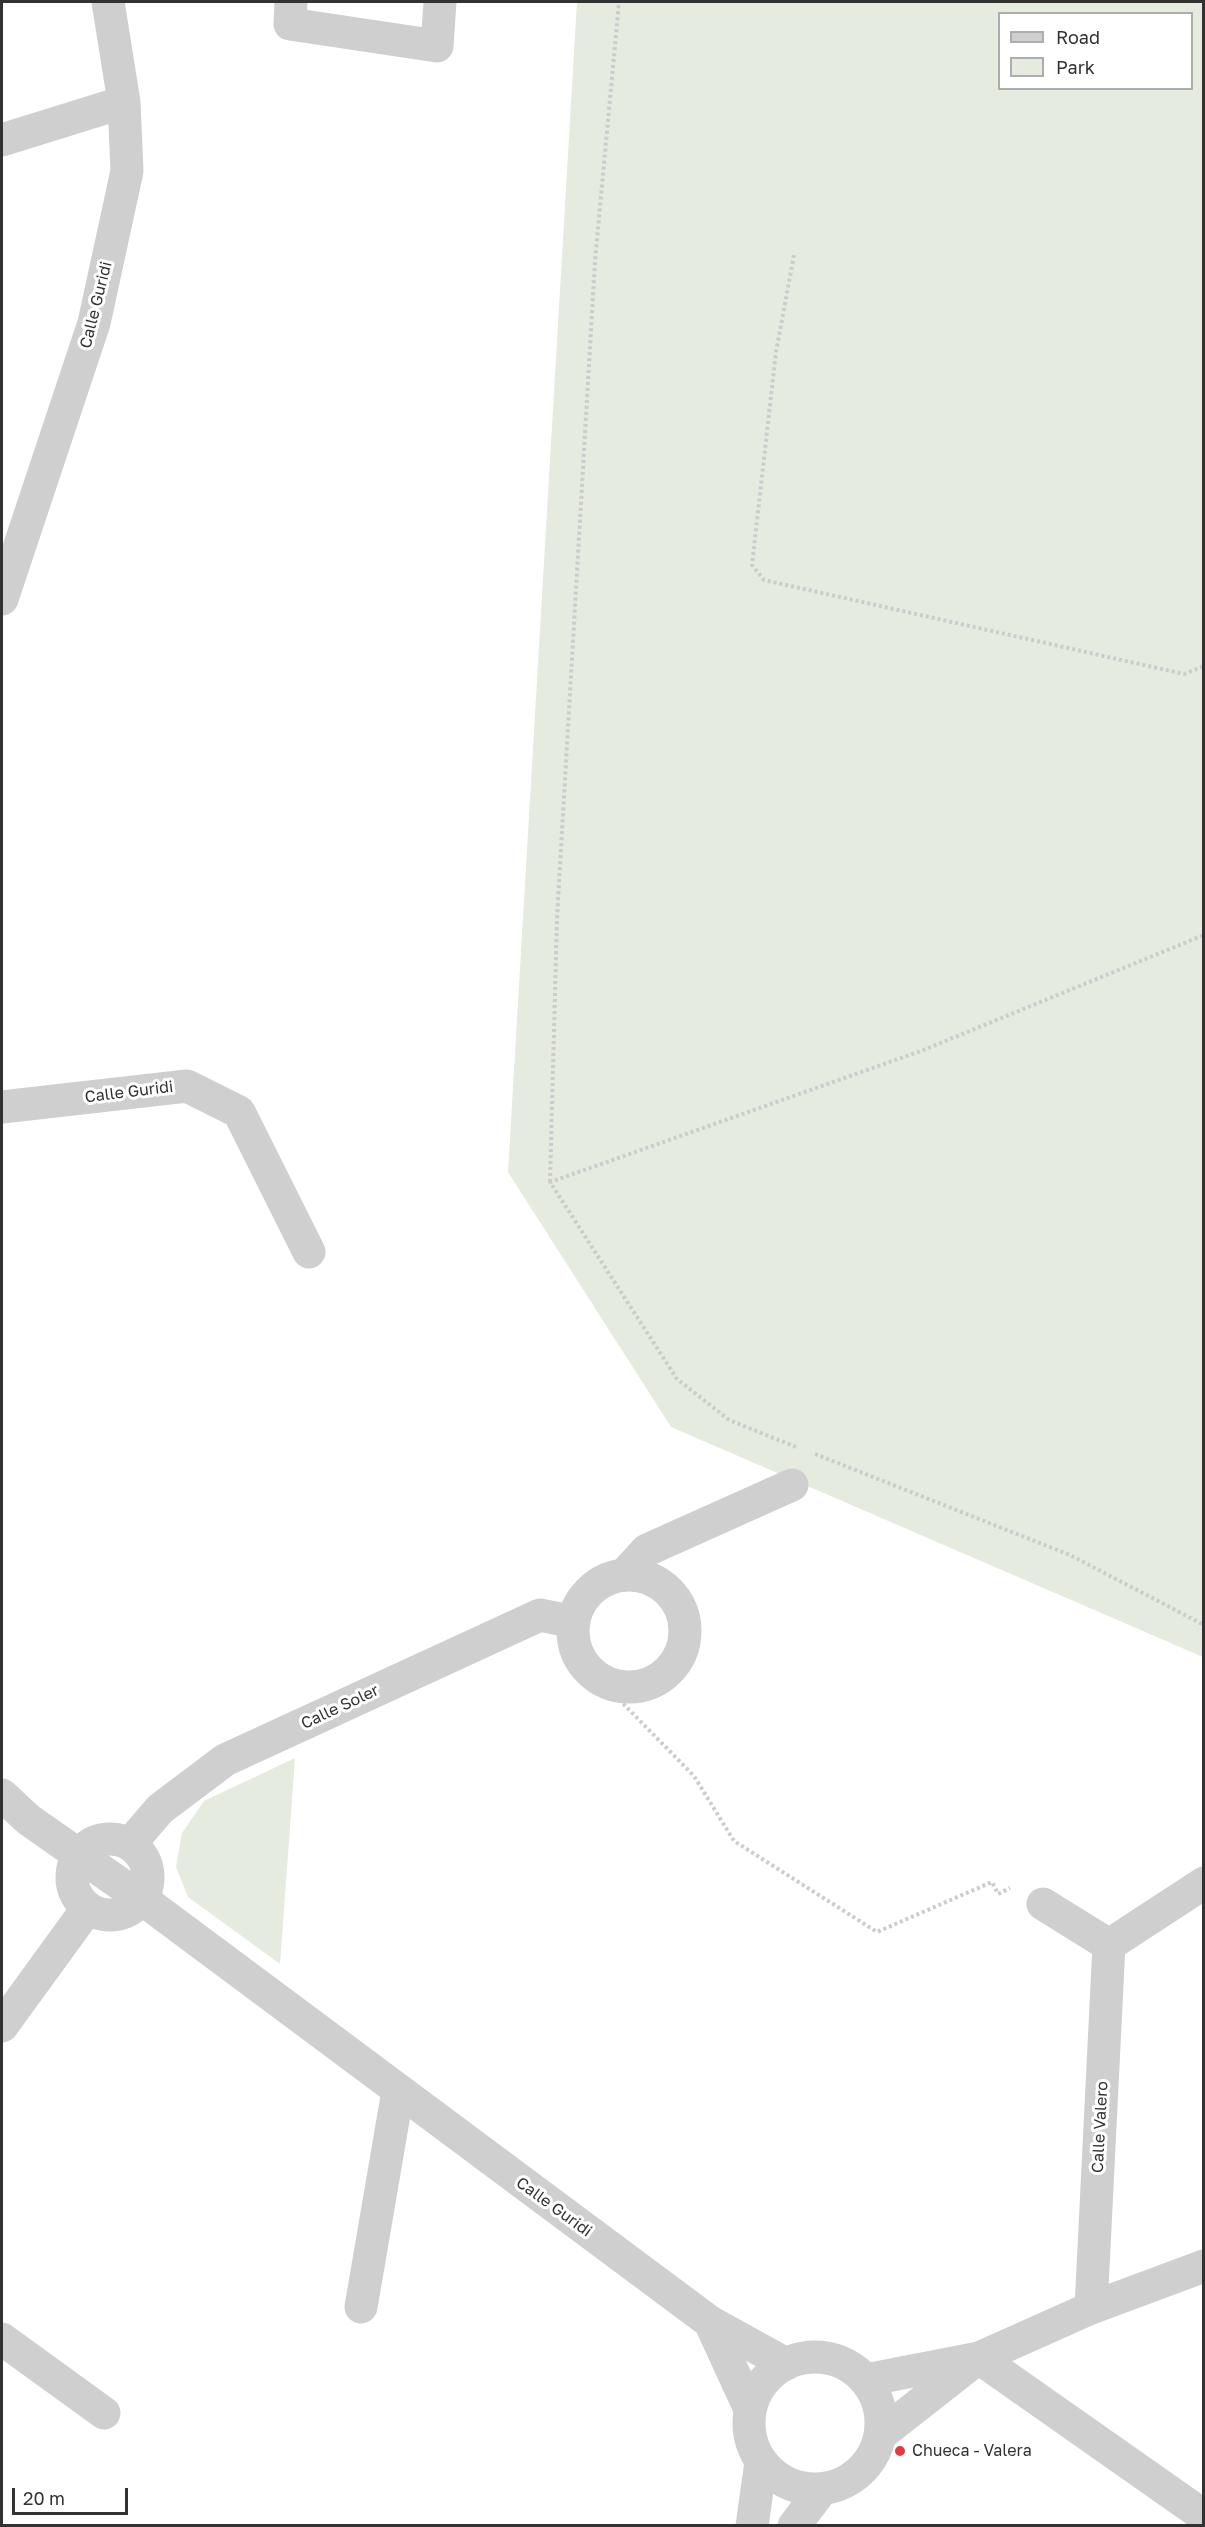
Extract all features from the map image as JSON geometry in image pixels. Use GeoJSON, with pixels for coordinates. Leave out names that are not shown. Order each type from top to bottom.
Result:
{"type":"FeatureCollection","features":[{"type":"Feature","properties":{"kind":"street","name":"Calle Guridi"},"geometry":{"type":"LineString","coordinates":[[2,599],[94,323],[127,171],[124,102],[108,2]]}},
{"type":"Feature","properties":{"kind":"street"},"geometry":{"type":"LineString","coordinates":[[291,2],[290,24],[437,46],[440,2]]}},
{"type":"Feature","properties":{"kind":"street"},"geometry":{"type":"LineString","coordinates":[[2,140],[124,102]]}},
{"type":"Feature","properties":{"kind":"street","name":"Calle Guridi"},"geometry":{"type":"LineString","coordinates":[[2,1107],[187,1086],[239,1112],[309,1252]]}},
{"type":"Feature","properties":{"kind":"street"},"geometry":{"type":"LineString","coordinates":[[624,1575],[645,1577],[664,1587],[678,1603],[685,1623],[684,1645],[675,1664],[659,1679],[639,1687],[618,1686],[598,1678],[583,1663],[574,1644],[574,1622],[581,1602],[596,1587],[624,1575],[647,1550],[792,1485]]}},
{"type":"Feature","properties":{"kind":"street","name":"Calle Soler"},"geometry":{"type":"LineString","coordinates":[[130,1844],[160,1809],[225,1760],[540,1615],[574,1622]]}},
{"type":"Feature","properties":{"kind":"street","name":"Calle Guridi"},"geometry":{"type":"LineString","coordinates":[[2,1795],[29,1820],[142,1899],[710,2322],[786,2364]]}},
{"type":"Feature","properties":{"kind":"street"},"geometry":{"type":"LineString","coordinates":[[112,1839],[130,1844],[141,1854],[148,1868],[148,1884],[142,1899],[132,1910],[117,1916],[101,1915],[87,1909],[72,1889],[73,1864],[79,1853],[94,1842],[112,1839]]}},
{"type":"Feature","properties":{"kind":"street"},"geometry":{"type":"LineString","coordinates":[[1043,1904],[1109,1945],[1203,1883]]}},
{"type":"Feature","properties":{"kind":"street"},"geometry":{"type":"LineString","coordinates":[[2,2026],[87,1909]]}},
{"type":"Feature","properties":{"kind":"street","name":"Calle Valero"},"geometry":{"type":"LineString","coordinates":[[1091,2308],[1109,1945]]}},
{"type":"Feature","properties":{"kind":"street"},"geometry":{"type":"LineString","coordinates":[[361,2307],[398,2091]]}},
{"type":"Feature","properties":{"kind":"street"},"geometry":{"type":"LineString","coordinates":[[866,2380],[979,2358],[1091,2308],[1203,2266]]}},
{"type":"Feature","properties":{"kind":"street","name":"Calle Guridi"},"geometry":{"type":"LineString","coordinates":[[710,2322],[750,2409]]}},
{"type":"Feature","properties":{"kind":"street"},"geometry":{"type":"LineString","coordinates":[[2,2339],[104,2413]]}},
{"type":"Feature","properties":{"kind":"street"},"geometry":{"type":"LineString","coordinates":[[802,2358],[829,2359],[853,2368],[866,2380],[876,2397],[881,2416],[880,2435],[873,2455],[860,2471],[842,2483],[822,2489],[799,2487],[778,2478],[761,2462],[753,2445],[749,2427],[750,2409],[758,2390],[770,2375],[786,2364],[802,2358]]}},
{"type":"Feature","properties":{"kind":"street"},"geometry":{"type":"LineString","coordinates":[[880,2435],[979,2358]]}},
{"type":"Feature","properties":{"kind":"street"},"geometry":{"type":"LineString","coordinates":[[979,2358],[1203,2516]]}},
{"type":"Feature","properties":{"kind":"street"},"geometry":{"type":"LineString","coordinates":[[752,2526],[761,2462]]}},
{"type":"Feature","properties":{"kind":"street"},"geometry":{"type":"LineString","coordinates":[[794,2526],[822,2489]]}},
{"type":"Feature","properties":{"kind":"path"},"geometry":{"type":"LineString","coordinates":[[619,2],[594,285],[557,918],[550,1182],[677,1379],[729,1420],[1070,1555],[1203,1625]]}},
{"type":"Feature","properties":{"kind":"path"},"geometry":{"type":"LineString","coordinates":[[794,255],[776,352],[752,565],[764,580],[1184,674],[1203,666]]}},
{"type":"Feature","properties":{"kind":"path"},"geometry":{"type":"LineString","coordinates":[[550,1182],[921,1051],[1203,935]]}},
{"type":"Feature","properties":{"kind":"path"},"geometry":{"type":"LineString","coordinates":[[598,1678],[694,1776],[734,1841],[877,1932],[992,1882],[998,1894],[1012,1887],[1043,1904]]}},
{"type":"Feature","properties":{"kind":"green space"},"geometry":{"type":"Polygon","coordinates":[[[577,2],[1203,2],[1203,1657],[671,1427],[508,1172],[577,2]]]}},
{"type":"Feature","properties":{"kind":"green space"},"geometry":{"type":"Polygon","coordinates":[[[295,1758],[280,1964],[188,1897],[176,1867],[182,1833],[204,1801],[295,1758]]]}},
{"type":"Feature","properties":{"kind":"place","name":"Chueca - Valera"},"geometry":{"type":"Point","coordinates":[900,2451]}}]}
